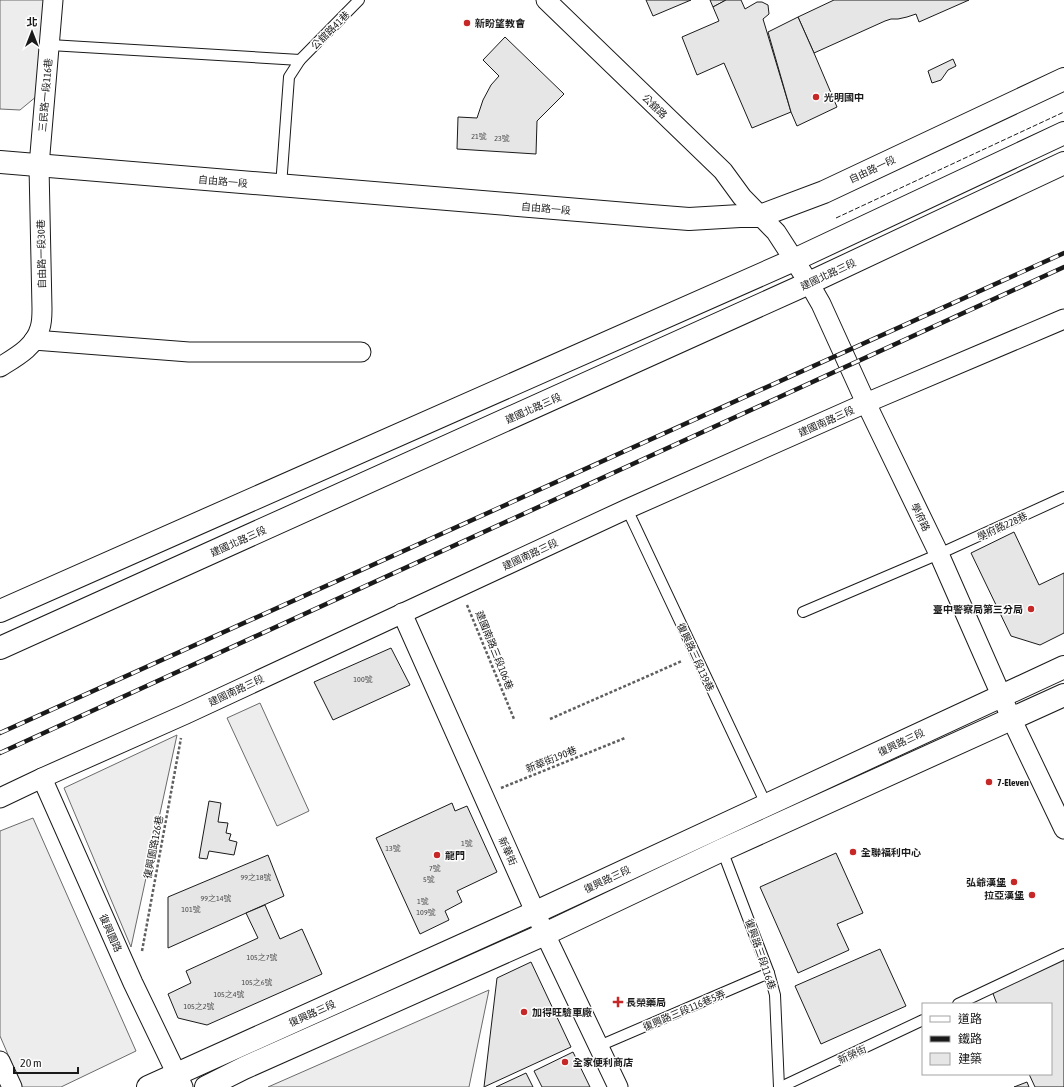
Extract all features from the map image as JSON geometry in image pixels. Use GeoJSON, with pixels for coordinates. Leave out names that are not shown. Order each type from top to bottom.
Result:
{"type":"FeatureCollection","features":[{"type":"Feature","properties":{"kind":"street","name":"三民路一段116巷"},"geometry":{"type":"LineString","coordinates":[[40,166],[53,0]]}},
{"type":"Feature","properties":{"kind":"street","name":"公舘路"},"geometry":{"type":"LineString","coordinates":[[546,0],[723,171],[742,197],[760,216]]}},
{"type":"Feature","properties":{"kind":"street","name":"自由路一段"},"geometry":{"type":"LineString","coordinates":[[0,162],[689,219],[760,216],[824,192],[1064,79]]}},
{"type":"Feature","properties":{"kind":"street"},"geometry":{"type":"LineString","coordinates":[[0,611],[794,260],[1064,132]]}},
{"type":"Feature","properties":{"kind":"street","name":"建國北路三段"},"geometry":{"type":"LineString","coordinates":[[0,648],[809,283],[1064,163]]}},
{"type":"Feature","properties":{"kind":"street","name":"自由路一段30巷"},"geometry":{"type":"LineString","coordinates":[[34,340],[40,328],[42,309],[40,166]]}},
{"type":"Feature","properties":{"kind":"street","name":"學府路"},"geometry":{"type":"LineString","coordinates":[[760,216],[776,232],[821,304],[866,403],[939,554],[1012,720],[1064,829]]}},
{"type":"Feature","properties":{"kind":"street","name":"建國南路三段"},"geometry":{"type":"LineString","coordinates":[[0,798],[186,714],[627,509],[866,403],[1062,324]]}},
{"type":"Feature","properties":{"kind":"street"},"geometry":{"type":"LineString","coordinates":[[0,367],[24,352],[34,340],[189,352],[361,352]]}},
{"type":"Feature","properties":{"kind":"street","name":"新華街"},"geometry":{"type":"LineString","coordinates":[[402,613],[545,934],[618,1087]]}},
{"type":"Feature","properties":{"kind":"street","name":"復興路三段"},"geometry":{"type":"LineString","coordinates":[[148,1087],[180,1080],[766,804],[1064,667]]}},
{"type":"Feature","properties":{"kind":"street"},"geometry":{"type":"LineString","coordinates":[[206,1087],[244,1068],[545,934],[722,850],[1064,696]]}},
{"type":"Feature","properties":{"kind":"street","name":"復興園路"},"geometry":{"type":"LineString","coordinates":[[42,778],[133,983],[180,1080]]}},
{"type":"Feature","properties":{"kind":"street"},"geometry":{"type":"LineString","coordinates":[[0,1061],[12,1087]]}},
{"type":"Feature","properties":{"kind":"lane","name":"公舘路41巷"},"geometry":{"type":"LineString","coordinates":[[281,186],[289,77],[300,60],[359,0]]}},
{"type":"Feature","properties":{"kind":"lane"},"geometry":{"type":"LineString","coordinates":[[50,45],[300,60]]}},
{"type":"Feature","properties":{"kind":"lane","name":"學府路228巷"},"geometry":{"type":"LineString","coordinates":[[803,612],[939,554],[1064,497]]}},
{"type":"Feature","properties":{"kind":"lane","name":"復興路三段139巷"},"geometry":{"type":"LineString","coordinates":[[627,509],[766,804]]}},
{"type":"Feature","properties":{"kind":"lane","name":"復興路三段116巷"},"geometry":{"type":"LineString","coordinates":[[722,850],[769,973],[775,995],[780,1087]]}},
{"type":"Feature","properties":{"kind":"lane"},"geometry":{"type":"LineString","coordinates":[[960,1003],[1064,954]]}},
{"type":"Feature","properties":{"kind":"lane","name":"復興路三段116巷5弄"},"geometry":{"type":"LineString","coordinates":[[599,1046],[769,973]]}},
{"type":"Feature","properties":{"kind":"lane","name":"新榮街"},"geometry":{"type":"LineString","coordinates":[[780,1087],[922,1020]]}},
{"type":"Feature","properties":{"kind":"path","name":"建國南路三段106巷"},"geometry":{"type":"LineString","coordinates":[[460,586],[514,719]]}},
{"type":"Feature","properties":{"kind":"path"},"geometry":{"type":"LineString","coordinates":[[550,719],[695,655]]}},
{"type":"Feature","properties":{"kind":"path","name":"復興園路126巷"},"geometry":{"type":"LineString","coordinates":[[133,983],[141,953],[186,714]]}},
{"type":"Feature","properties":{"kind":"path","name":"新華街190巷"},"geometry":{"type":"LineString","coordinates":[[483,795],[625,738]]}},
{"type":"Feature","properties":{"kind":"shaded area"},"geometry":{"type":"Polygon","coordinates":[[[0,0],[52,0],[43,91],[20,110],[0,109],[0,0]]]}},
{"type":"Feature","properties":{"kind":"shaded area"},"geometry":{"type":"Polygon","coordinates":[[[260,703],[309,811],[277,826],[227,718],[260,703]]]}},
{"type":"Feature","properties":{"kind":"shaded area"},"geometry":{"type":"Polygon","coordinates":[[[177,735],[131,947],[64,788],[177,735]]]}},
{"type":"Feature","properties":{"kind":"shaded area"},"geometry":{"type":"Polygon","coordinates":[[[33,818],[136,1051],[61,1087],[22,1087],[0,1036],[0,831],[33,818]]]}},
{"type":"Feature","properties":{"kind":"shaded area"},"geometry":{"type":"Polygon","coordinates":[[[489,990],[469,1087],[268,1087],[489,990]]]}},
{"type":"Feature","properties":{"kind":"building"},"geometry":{"type":"Polygon","coordinates":[[[646,0],[691,0],[653,16],[646,0]]]}},
{"type":"Feature","properties":{"kind":"building"},"geometry":{"type":"Polygon","coordinates":[[[710,0],[726,0],[713,7],[710,0]]]}},
{"type":"Feature","properties":{"kind":"building"},"geometry":{"type":"Polygon","coordinates":[[[726,0],[741,0],[745,9],[757,2],[762,2],[768,5],[769,14],[763,19],[791,112],[752,128],[724,63],[697,75],[682,37],[719,21],[713,7],[726,0]]]}},
{"type":"Feature","properties":{"kind":"building"},"geometry":{"type":"Polygon","coordinates":[[[834,0],[969,0],[919,22],[916,14],[885,21],[814,53],[798,17],[834,0]]]}},
{"type":"Feature","properties":{"kind":"building"},"geometry":{"type":"Polygon","coordinates":[[[798,17],[837,107],[797,126],[791,112],[768,32],[798,17]]]}},
{"type":"Feature","properties":{"kind":"building"},"geometry":{"type":"Polygon","coordinates":[[[505,37],[564,94],[537,121],[536,154],[457,149],[458,117],[477,118],[483,100],[491,85],[499,76],[483,60],[505,37]]]}},
{"type":"Feature","properties":{"kind":"building"},"geometry":{"type":"Polygon","coordinates":[[[953,59],[956,66],[948,70],[941,80],[932,83],[928,71],[953,59]]]}},
{"type":"Feature","properties":{"kind":"building","name":"臺中警察局第三分局"},"geometry":{"type":"Polygon","coordinates":[[[1014,532],[1039,585],[1064,573],[1064,633],[1040,645],[1011,636],[971,553],[1014,532]]]}},
{"type":"Feature","properties":{"kind":"building"},"geometry":{"type":"Polygon","coordinates":[[[391,648],[410,685],[333,720],[314,682],[391,648]]]}},
{"type":"Feature","properties":{"kind":"building"},"geometry":{"type":"Polygon","coordinates":[[[209,801],[221,803],[218,822],[228,823],[226,833],[231,834],[229,840],[237,842],[234,855],[209,851],[207,859],[199,858],[209,801]]]}},
{"type":"Feature","properties":{"kind":"building","name":"龍門"},"geometry":{"type":"Polygon","coordinates":[[[452,803],[455,811],[467,806],[497,872],[457,891],[462,902],[445,911],[449,920],[420,934],[376,838],[452,803]]]}},
{"type":"Feature","properties":{"kind":"building"},"geometry":{"type":"Polygon","coordinates":[[[836,853],[863,913],[837,924],[849,950],[798,973],[760,887],[836,853]]]}},
{"type":"Feature","properties":{"kind":"building"},"geometry":{"type":"Polygon","coordinates":[[[268,855],[284,896],[168,948],[168,897],[268,855]]]}},
{"type":"Feature","properties":{"kind":"building"},"geometry":{"type":"Polygon","coordinates":[[[265,905],[280,939],[302,929],[322,974],[207,1025],[178,1018],[168,994],[191,983],[186,971],[258,938],[246,913],[265,905]]]}},
{"type":"Feature","properties":{"kind":"building"},"geometry":{"type":"Polygon","coordinates":[[[880,949],[906,1006],[821,1044],[795,986],[880,949]]]}},
{"type":"Feature","properties":{"kind":"building"},"geometry":{"type":"Polygon","coordinates":[[[1064,957],[1064,1087],[1035,1087],[1029,1075],[1052,1075],[1052,1003],[997,1003],[992,991],[1064,957]]]}},
{"type":"Feature","properties":{"kind":"building","name":"加得旺驗車廠"},"geometry":{"type":"Polygon","coordinates":[[[531,962],[571,1047],[484,1087],[497,978],[531,962]]]}},
{"type":"Feature","properties":{"kind":"building","name":"全家便利商店"},"geometry":{"type":"Polygon","coordinates":[[[573,1052],[590,1087],[542,1087],[534,1071],[573,1052]]]}},
{"type":"Feature","properties":{"kind":"building"},"geometry":{"type":"Polygon","coordinates":[[[526,1073],[533,1087],[496,1087],[526,1073]]]}},
{"type":"Feature","properties":{"kind":"building"},"geometry":{"type":"Polygon","coordinates":[[[1027,1082],[1029,1087],[1014,1087],[1027,1082]]]}},
{"type":"Feature","properties":{"kind":"railway"},"geometry":{"type":"LineString","coordinates":[[0,733],[1064,253]]}},
{"type":"Feature","properties":{"kind":"railway"},"geometry":{"type":"LineString","coordinates":[[0,753],[1064,267]]}},
{"type":"Feature","properties":{"kind":"fence"},"geometry":{"type":"LineString","coordinates":[[836,218],[1064,112]]}},
{"type":"Feature","properties":{"kind":"place","name":"新盼望教會"},"geometry":{"type":"Point","coordinates":[467,23]}},
{"type":"Feature","properties":{"kind":"place","name":"光明國中"},"geometry":{"type":"Point","coordinates":[816,97]}},
{"type":"Feature","properties":{"kind":"place","name":"臺中警察局第三分局"},"geometry":{"type":"Point","coordinates":[1031,609]}},
{"type":"Feature","properties":{"kind":"place","name":"7-Eleven"},"geometry":{"type":"Point","coordinates":[989,782]}},
{"type":"Feature","properties":{"kind":"place","name":"全聯福利中心"},"geometry":{"type":"Point","coordinates":[853,852]}},
{"type":"Feature","properties":{"kind":"place","name":"龍門"},"geometry":{"type":"Point","coordinates":[437,855]}},
{"type":"Feature","properties":{"kind":"place","name":"弘爺漢堡"},"geometry":{"type":"Point","coordinates":[1014,882]}},
{"type":"Feature","properties":{"kind":"place","name":"拉亞漢堡"},"geometry":{"type":"Point","coordinates":[1032,895]}},
{"type":"Feature","properties":{"kind":"place","name":"長榮藥局"},"geometry":{"type":"Point","coordinates":[618,1002]}},
{"type":"Feature","properties":{"kind":"place","name":"加得旺驗車廠"},"geometry":{"type":"Point","coordinates":[524,1012]}},
{"type":"Feature","properties":{"kind":"place","name":"全家便利商店"},"geometry":{"type":"Point","coordinates":[565,1062]}}]}
